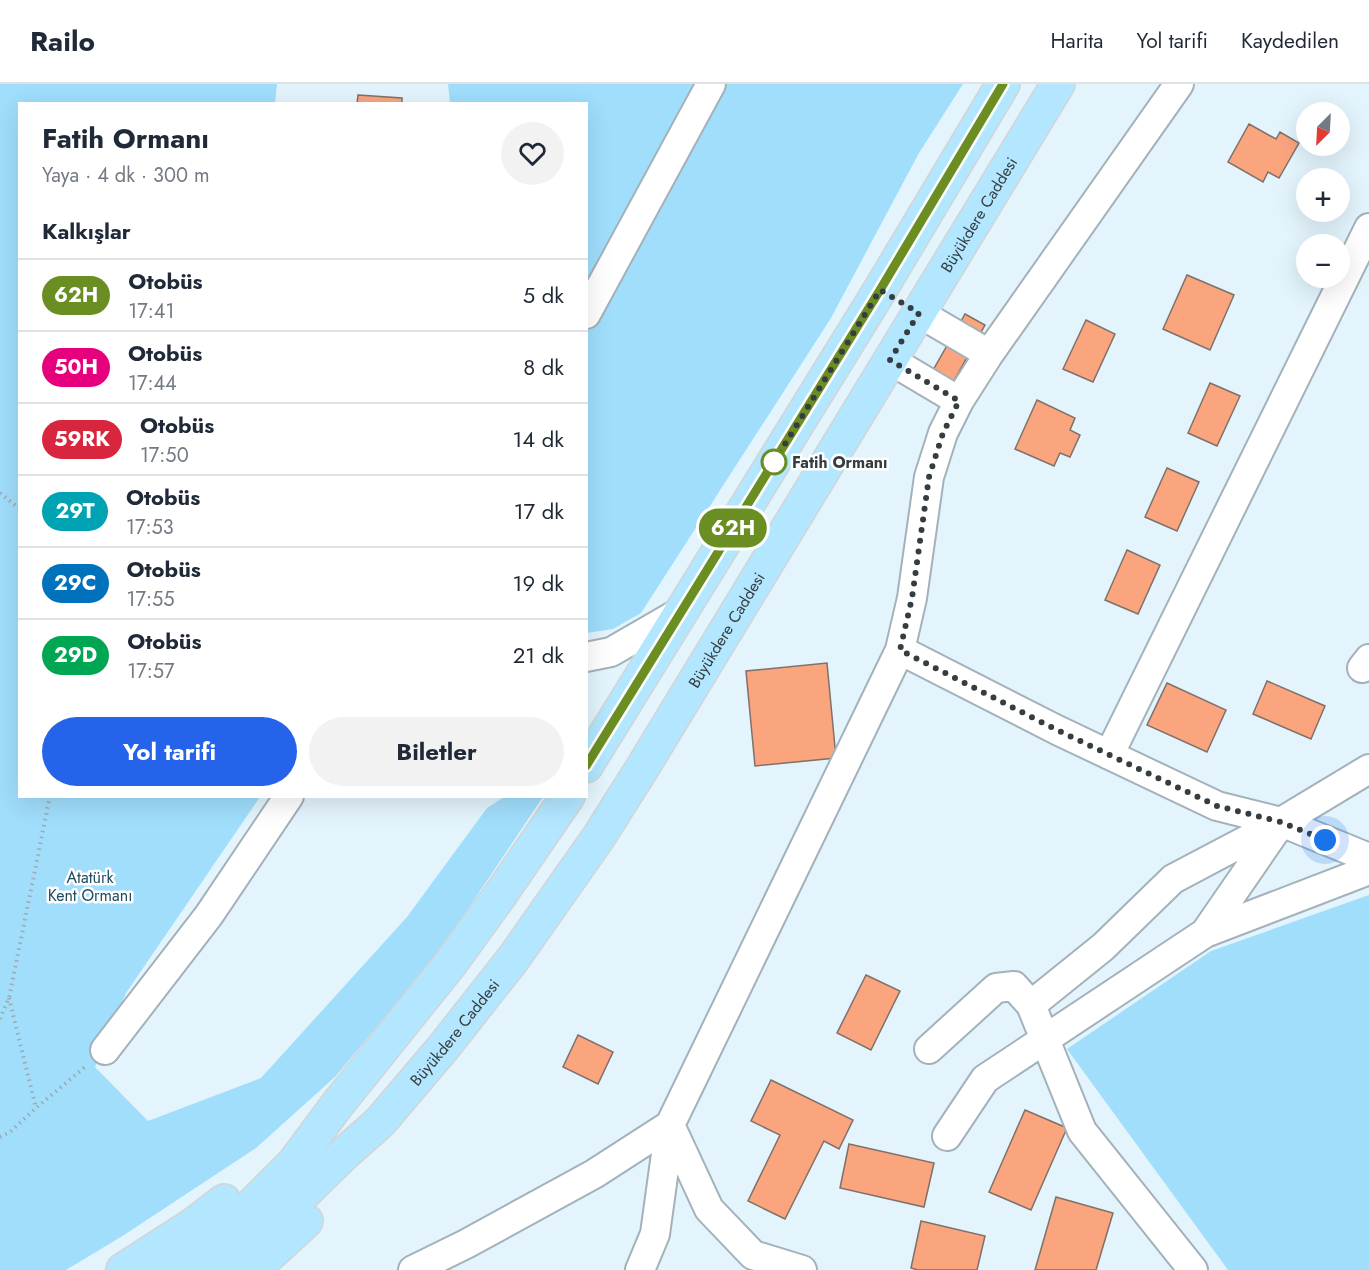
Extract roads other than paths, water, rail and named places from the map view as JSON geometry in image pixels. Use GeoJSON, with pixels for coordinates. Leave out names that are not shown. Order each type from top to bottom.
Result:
{"type":"FeatureCollection","features":[{"type":"Feature","properties":{"kind":"main road","name":"Büyükdere Caddesi"},"geometry":{"type":"LineString","coordinates":[[380,1122],[442,1049],[513,959],[598,837],[854,421],[890,360],[898,301],[1003,84]]}},
{"type":"Feature","properties":{"kind":"main road","name":"Büyükdere Caddesi"},"geometry":{"type":"LineString","coordinates":[[588,763],[682,611],[898,301],[1058,84]]}},
{"type":"Feature","properties":{"kind":"main road"},"geometry":{"type":"LineString","coordinates":[[854,421],[861,375],[898,301]]}},
{"type":"Feature","properties":{"kind":"main road"},"geometry":{"type":"LineString","coordinates":[[169,1270],[189,1257],[248,1209],[294,1163],[451,963],[560,803]]}},
{"type":"Feature","properties":{"kind":"main road"},"geometry":{"type":"LineString","coordinates":[[123,1270],[193,1225],[239,1190],[338,1105]]}},
{"type":"Feature","properties":{"kind":"main road"},"geometry":{"type":"LineString","coordinates":[[253,1270],[315,1213],[352,1172],[371,1144],[380,1122]]}},
{"type":"Feature","properties":{"kind":"main road"},"geometry":{"type":"LineString","coordinates":[[213,1270],[289,1208],[345,1152],[380,1122]]}},
{"type":"Feature","properties":{"kind":"main road"},"geometry":{"type":"LineString","coordinates":[[263,1270],[282,1244]]}},
{"type":"Feature","properties":{"kind":"street"},"geometry":{"type":"LineString","coordinates":[[588,310],[711,84]]}},
{"type":"Feature","properties":{"kind":"street"},"geometry":{"type":"LineString","coordinates":[[640,1270],[654,1234],[670,1125],[900,650],[912,598],[929,477],[943,433],[959,401],[989,354],[1179,84]]}},
{"type":"Feature","properties":{"kind":"street"},"geometry":{"type":"LineString","coordinates":[[1108,755],[1369,228]]}},
{"type":"Feature","properties":{"kind":"street"},"geometry":{"type":"LineString","coordinates":[[898,301],[989,354]]}},
{"type":"Feature","properties":{"kind":"street"},"geometry":{"type":"LineString","coordinates":[[890,360],[959,401]]}},
{"type":"Feature","properties":{"kind":"street"},"geometry":{"type":"LineString","coordinates":[[588,657],[611,652],[682,611]]}},
{"type":"Feature","properties":{"kind":"street"},"geometry":{"type":"LineString","coordinates":[[900,650],[1057,730],[1217,806],[1281,822],[1369,858]]}},
{"type":"Feature","properties":{"kind":"street"},"geometry":{"type":"LineString","coordinates":[[1031,1005],[1103,947],[1173,879],[1281,822],[1369,769]]}},
{"type":"Feature","properties":{"kind":"street"},"geometry":{"type":"LineString","coordinates":[[105,1050],[209,915],[288,798]]}},
{"type":"Feature","properties":{"kind":"street"},"geometry":{"type":"LineString","coordinates":[[1205,933],[1281,822]]}},
{"type":"Feature","properties":{"kind":"street"},"geometry":{"type":"LineString","coordinates":[[947,1136],[985,1079],[1205,933],[1369,870]]}},
{"type":"Feature","properties":{"kind":"street"},"geometry":{"type":"LineString","coordinates":[[929,1049],[996,988],[1014,986],[1031,1005],[1082,1131],[1193,1270]]}},
{"type":"Feature","properties":{"kind":"street"},"geometry":{"type":"LineString","coordinates":[[413,1270],[466,1244],[594,1174],[670,1125]]}},
{"type":"Feature","properties":{"kind":"street"},"geometry":{"type":"LineString","coordinates":[[670,1125],[709,1209],[753,1255],[802,1270]]}},
{"type":"Feature","properties":{"kind":"place","name":"Fatih Ormanı"},"geometry":{"type":"Point","coordinates":[774,462]}},
{"type":"Feature","properties":{"kind":"park label","name":"Atatürk Kent Ormanı"},"geometry":{"type":"Point","coordinates":[90,886]}}]}
